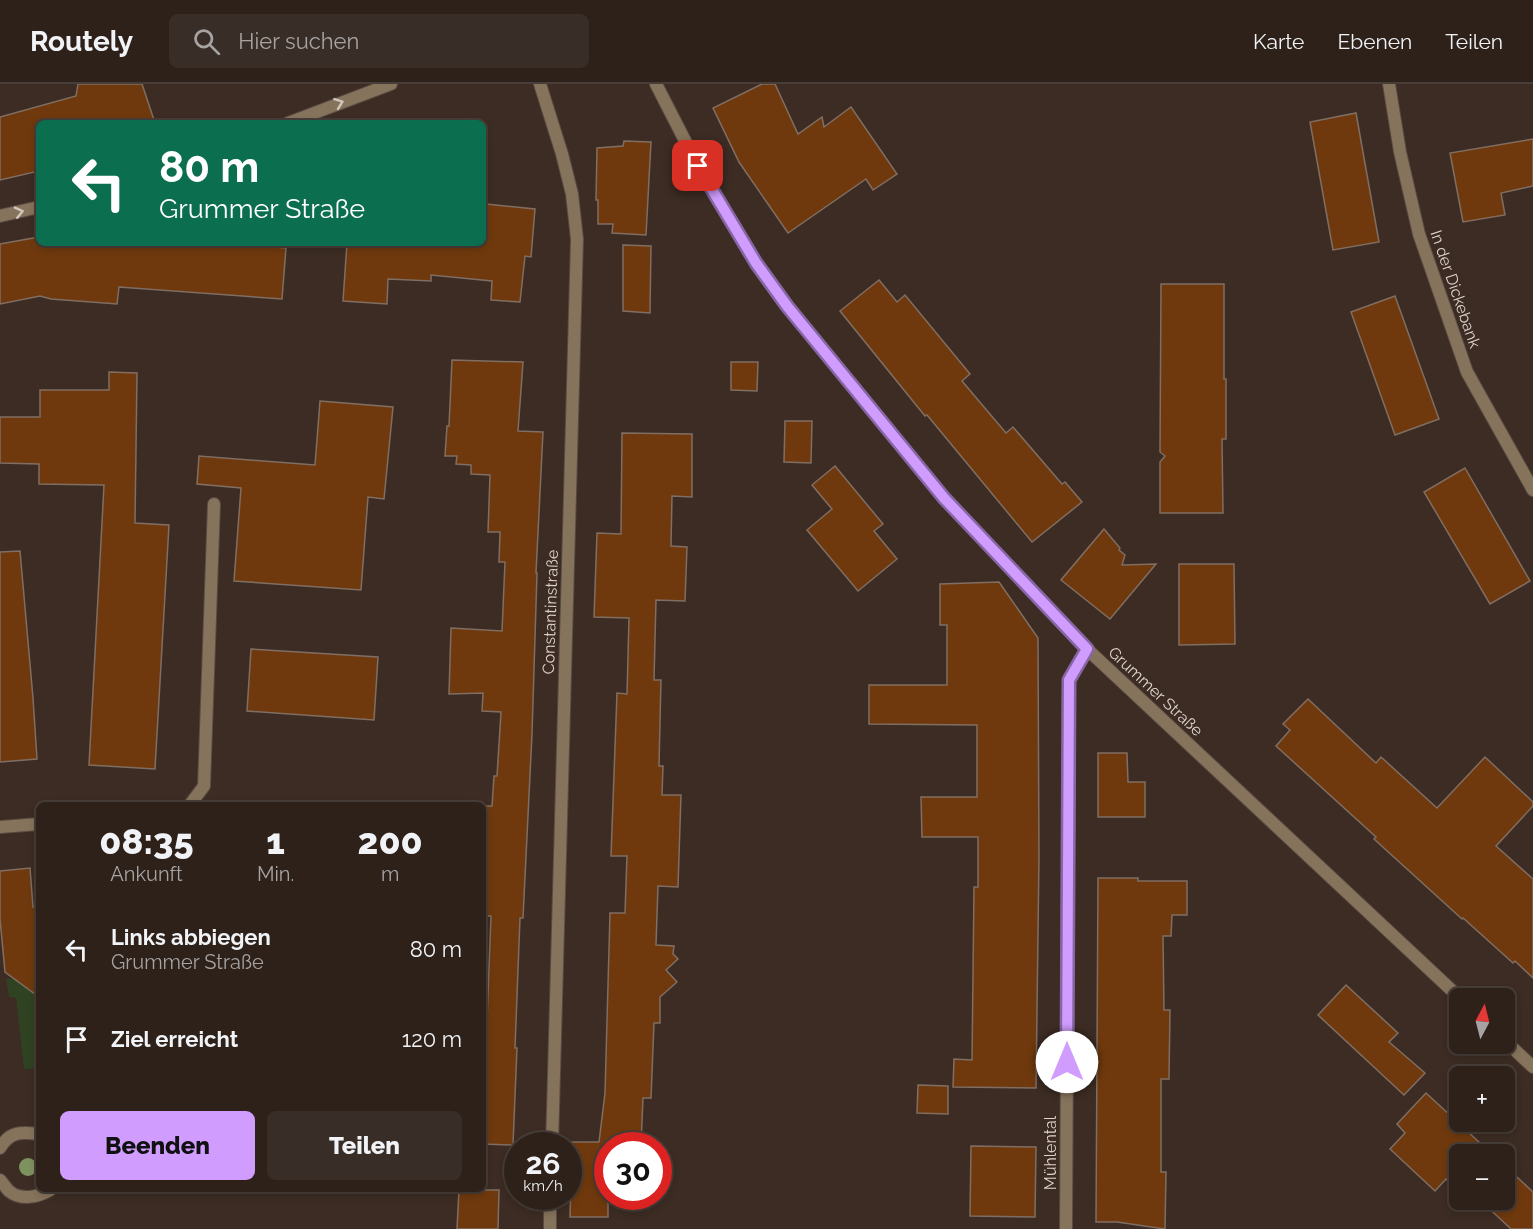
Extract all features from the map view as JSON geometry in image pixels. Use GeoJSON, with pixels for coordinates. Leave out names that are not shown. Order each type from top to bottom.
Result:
{"type":"FeatureCollection","features":[{"type":"Feature","properties":{"kind":"street"},"geometry":{"type":"LineString","coordinates":[[296,120],[391,84]]}},
{"type":"Feature","properties":{"kind":"street","name":"Constantinstraße"},"geometry":{"type":"LineString","coordinates":[[540,84],[572,194],[577,239],[552,1132]]}},
{"type":"Feature","properties":{"kind":"street","name":"Grummer Straße"},"geometry":{"type":"LineString","coordinates":[[656,84],[698,166],[756,263],[787,306],[944,498],[1087,649],[1449,988]]}},
{"type":"Feature","properties":{"kind":"street","name":"In der Dickebank"},"geometry":{"type":"LineString","coordinates":[[1389,84],[1400,152],[1419,234],[1463,362],[1533,490]]}},
{"type":"Feature","properties":{"kind":"street"},"geometry":{"type":"LineString","coordinates":[[0,216],[36,208]]}},
{"type":"Feature","properties":{"kind":"street"},"geometry":{"type":"LineString","coordinates":[[192,802],[204,786],[214,504]]}},
{"type":"Feature","properties":{"kind":"street","name":"Mühlental"},"geometry":{"type":"LineString","coordinates":[[1066,1229],[1069,680],[1087,649]]}},
{"type":"Feature","properties":{"kind":"street"},"geometry":{"type":"LineString","coordinates":[[0,827],[36,824]]}},
{"type":"Feature","properties":{"kind":"street"},"geometry":{"type":"LineString","coordinates":[[1515,1050],[1533,1066]]}},
{"type":"Feature","properties":{"kind":"street"},"geometry":{"type":"LineString","coordinates":[[0,1148],[10,1137],[22,1132],[36,1132]]}},
{"type":"Feature","properties":{"kind":"street"},"geometry":{"type":"LineString","coordinates":[[0,1180],[10,1192],[19,1196],[30,1197],[46,1192]]}},
{"type":"Feature","properties":{"kind":"street"},"geometry":{"type":"LineString","coordinates":[[550,1210],[550,1229]]}},
{"type":"Feature","properties":{"kind":"green space"},"geometry":{"type":"Polygon","coordinates":[[[19,978],[21,984],[36,995],[36,1068],[24,1069],[16,998],[9,997],[6,979],[19,978]]]}},
{"type":"Feature","properties":{"kind":"building"},"geometry":{"type":"Polygon","coordinates":[[[78,84],[142,84],[154,120],[36,120],[36,172],[0,180],[0,117],[76,96],[78,84]]]}},
{"type":"Feature","properties":{"kind":"building"},"geometry":{"type":"Polygon","coordinates":[[[762,84],[775,84],[798,134],[822,117],[824,127],[851,107],[897,174],[873,190],[866,179],[788,233],[739,162],[713,108],[762,84]]]}},
{"type":"Feature","properties":{"kind":"building"},"geometry":{"type":"Polygon","coordinates":[[[1356,113],[1379,242],[1333,250],[1310,122],[1356,113]]]}},
{"type":"Feature","properties":{"kind":"building"},"geometry":{"type":"Polygon","coordinates":[[[1533,139],[1533,186],[1501,193],[1505,215],[1463,222],[1450,153],[1533,139]]]}},
{"type":"Feature","properties":{"kind":"building"},"geometry":{"type":"Polygon","coordinates":[[[624,141],[651,142],[646,235],[612,233],[613,224],[598,224],[597,148],[623,146],[624,141]]]}},
{"type":"Feature","properties":{"kind":"building"},"geometry":{"type":"Polygon","coordinates":[[[486,204],[535,209],[531,257],[525,256],[520,302],[491,300],[492,281],[431,275],[431,281],[388,279],[387,304],[343,301],[347,246],[486,246],[486,204]]]}},
{"type":"Feature","properties":{"kind":"building"},"geometry":{"type":"Polygon","coordinates":[[[36,238],[36,246],[264,246],[286,248],[282,299],[119,287],[117,304],[51,299],[40,296],[0,304],[0,244],[36,238]]]}},
{"type":"Feature","properties":{"kind":"building"},"geometry":{"type":"Polygon","coordinates":[[[623,245],[651,246],[650,313],[623,311],[623,245]]]}},
{"type":"Feature","properties":{"kind":"building"},"geometry":{"type":"Polygon","coordinates":[[[879,280],[897,302],[905,295],[970,374],[962,381],[1006,433],[1013,427],[1062,484],[1065,482],[1082,502],[1032,542],[840,311],[879,280]]]}},
{"type":"Feature","properties":{"kind":"building"},"geometry":{"type":"Polygon","coordinates":[[[1161,284],[1224,284],[1226,439],[1222,439],[1223,513],[1160,513],[1160,462],[1165,456],[1160,452],[1161,284]]]}},
{"type":"Feature","properties":{"kind":"building"},"geometry":{"type":"Polygon","coordinates":[[[1395,296],[1439,419],[1395,435],[1351,312],[1395,296]]]}},
{"type":"Feature","properties":{"kind":"building"},"geometry":{"type":"Polygon","coordinates":[[[452,360],[523,362],[518,431],[543,432],[536,573],[532,734],[523,918],[520,918],[514,1132],[504,1132],[504,1145],[486,1144],[486,1046],[491,916],[486,916],[486,806],[492,806],[494,776],[497,776],[501,712],[482,711],[483,693],[449,694],[451,628],[502,631],[505,562],[499,562],[500,532],[488,532],[490,475],[471,474],[471,465],[456,464],[457,456],[445,456],[447,426],[449,426],[452,360]]]}},
{"type":"Feature","properties":{"kind":"building"},"geometry":{"type":"Polygon","coordinates":[[[731,362],[758,362],[757,391],[731,390],[731,362]]]}},
{"type":"Feature","properties":{"kind":"building"},"geometry":{"type":"Polygon","coordinates":[[[109,372],[137,373],[135,523],[169,525],[155,769],[89,765],[104,485],[39,484],[39,464],[0,463],[0,417],[40,417],[40,390],[109,390],[109,372]]]}},
{"type":"Feature","properties":{"kind":"building"},"geometry":{"type":"Polygon","coordinates":[[[320,401],[393,407],[384,499],[368,497],[361,590],[234,581],[241,488],[197,484],[199,456],[315,465],[320,401]]]}},
{"type":"Feature","properties":{"kind":"building"},"geometry":{"type":"Polygon","coordinates":[[[785,421],[812,421],[811,463],[784,462],[785,421]]]}},
{"type":"Feature","properties":{"kind":"building"},"geometry":{"type":"Polygon","coordinates":[[[622,433],[692,434],[692,497],[672,496],[671,546],[687,547],[685,601],[656,600],[654,680],[661,680],[659,766],[663,766],[662,795],[681,795],[678,887],[658,886],[656,945],[674,946],[673,954],[678,959],[666,970],[677,982],[660,997],[660,1023],[654,1023],[651,1098],[643,1098],[642,1132],[600,1132],[605,1093],[610,913],[625,913],[627,856],[611,856],[617,693],[627,694],[629,618],[594,617],[597,533],[621,534],[622,433]]]}},
{"type":"Feature","properties":{"kind":"building"},"geometry":{"type":"Polygon","coordinates":[[[835,466],[883,524],[874,531],[897,559],[858,591],[807,530],[832,509],[812,485],[835,466]]]}},
{"type":"Feature","properties":{"kind":"building"},"geometry":{"type":"Polygon","coordinates":[[[1465,468],[1530,581],[1490,604],[1424,492],[1465,468]]]}},
{"type":"Feature","properties":{"kind":"building"},"geometry":{"type":"Polygon","coordinates":[[[1104,529],[1125,555],[1122,565],[1156,564],[1110,619],[1061,580],[1104,529]]]}},
{"type":"Feature","properties":{"kind":"building"},"geometry":{"type":"Polygon","coordinates":[[[20,551],[37,759],[0,762],[0,552],[20,551]]]}},
{"type":"Feature","properties":{"kind":"building"},"geometry":{"type":"Polygon","coordinates":[[[1179,564],[1234,564],[1235,644],[1179,645],[1179,564]]]}},
{"type":"Feature","properties":{"kind":"building"},"geometry":{"type":"Polygon","coordinates":[[[999,582],[1038,638],[1039,858],[1036,1088],[953,1087],[954,1059],[972,1060],[974,887],[978,887],[978,837],[922,837],[921,797],[977,797],[977,725],[869,724],[869,685],[947,685],[947,625],[940,625],[940,584],[999,582]]]}},
{"type":"Feature","properties":{"kind":"building"},"geometry":{"type":"Polygon","coordinates":[[[251,649],[378,657],[374,720],[247,711],[251,649]]]}},
{"type":"Feature","properties":{"kind":"building"},"geometry":{"type":"Polygon","coordinates":[[[1308,699],[1376,763],[1381,757],[1437,808],[1485,757],[1533,802],[1533,806],[1496,846],[1533,879],[1533,978],[1462,919],[1276,746],[1290,730],[1283,724],[1308,699]]]}},
{"type":"Feature","properties":{"kind":"building"},"geometry":{"type":"Polygon","coordinates":[[[1098,753],[1127,753],[1128,782],[1145,782],[1145,817],[1098,817],[1098,753]]]}},
{"type":"Feature","properties":{"kind":"building"},"geometry":{"type":"Polygon","coordinates":[[[30,868],[33,907],[36,906],[36,995],[5,972],[0,919],[0,871],[30,868]]]}},
{"type":"Feature","properties":{"kind":"building"},"geometry":{"type":"Polygon","coordinates":[[[1098,878],[1187,881],[1187,915],[1172,915],[1171,936],[1163,936],[1164,1010],[1170,1010],[1169,1079],[1161,1079],[1161,1172],[1166,1172],[1165,1229],[1117,1222],[1096,1222],[1098,878]]]}},
{"type":"Feature","properties":{"kind":"building"},"geometry":{"type":"Polygon","coordinates":[[[1346,985],[1398,1033],[1389,1042],[1425,1073],[1404,1095],[1318,1015],[1346,985]]]}},
{"type":"Feature","properties":{"kind":"building"},"geometry":{"type":"Polygon","coordinates":[[[918,1085],[948,1086],[948,1114],[917,1113],[918,1085]]]}},
{"type":"Feature","properties":{"kind":"building"},"geometry":{"type":"Polygon","coordinates":[[[1426,1093],[1449,1114],[1449,1132],[1468,1132],[1481,1144],[1449,1144],[1449,1182],[1446,1179],[1435,1191],[1390,1149],[1405,1133],[1397,1124],[1426,1093]]]}},
{"type":"Feature","properties":{"kind":"building"},"geometry":{"type":"Polygon","coordinates":[[[582,1142],[594,1142],[594,1210],[608,1210],[608,1217],[570,1217],[570,1210],[582,1210],[582,1142]]]}},
{"type":"Feature","properties":{"kind":"building"},"geometry":{"type":"Polygon","coordinates":[[[971,1146],[1036,1147],[1035,1217],[970,1216],[971,1146]]]}},
{"type":"Feature","properties":{"kind":"building"},"geometry":{"type":"Polygon","coordinates":[[[1515,1175],[1533,1192],[1533,1229],[1511,1229],[1491,1210],[1515,1210],[1515,1175]]]}},
{"type":"Feature","properties":{"kind":"building"},"geometry":{"type":"Polygon","coordinates":[[[499,1190],[498,1229],[457,1229],[459,1192],[499,1190]]]}},
{"type":"Feature","properties":{"kind":"route"},"geometry":{"type":"LineString","coordinates":[[698,166],[756,263],[787,306],[944,498],[1087,649],[1069,680],[1067,1062]]}}]}
